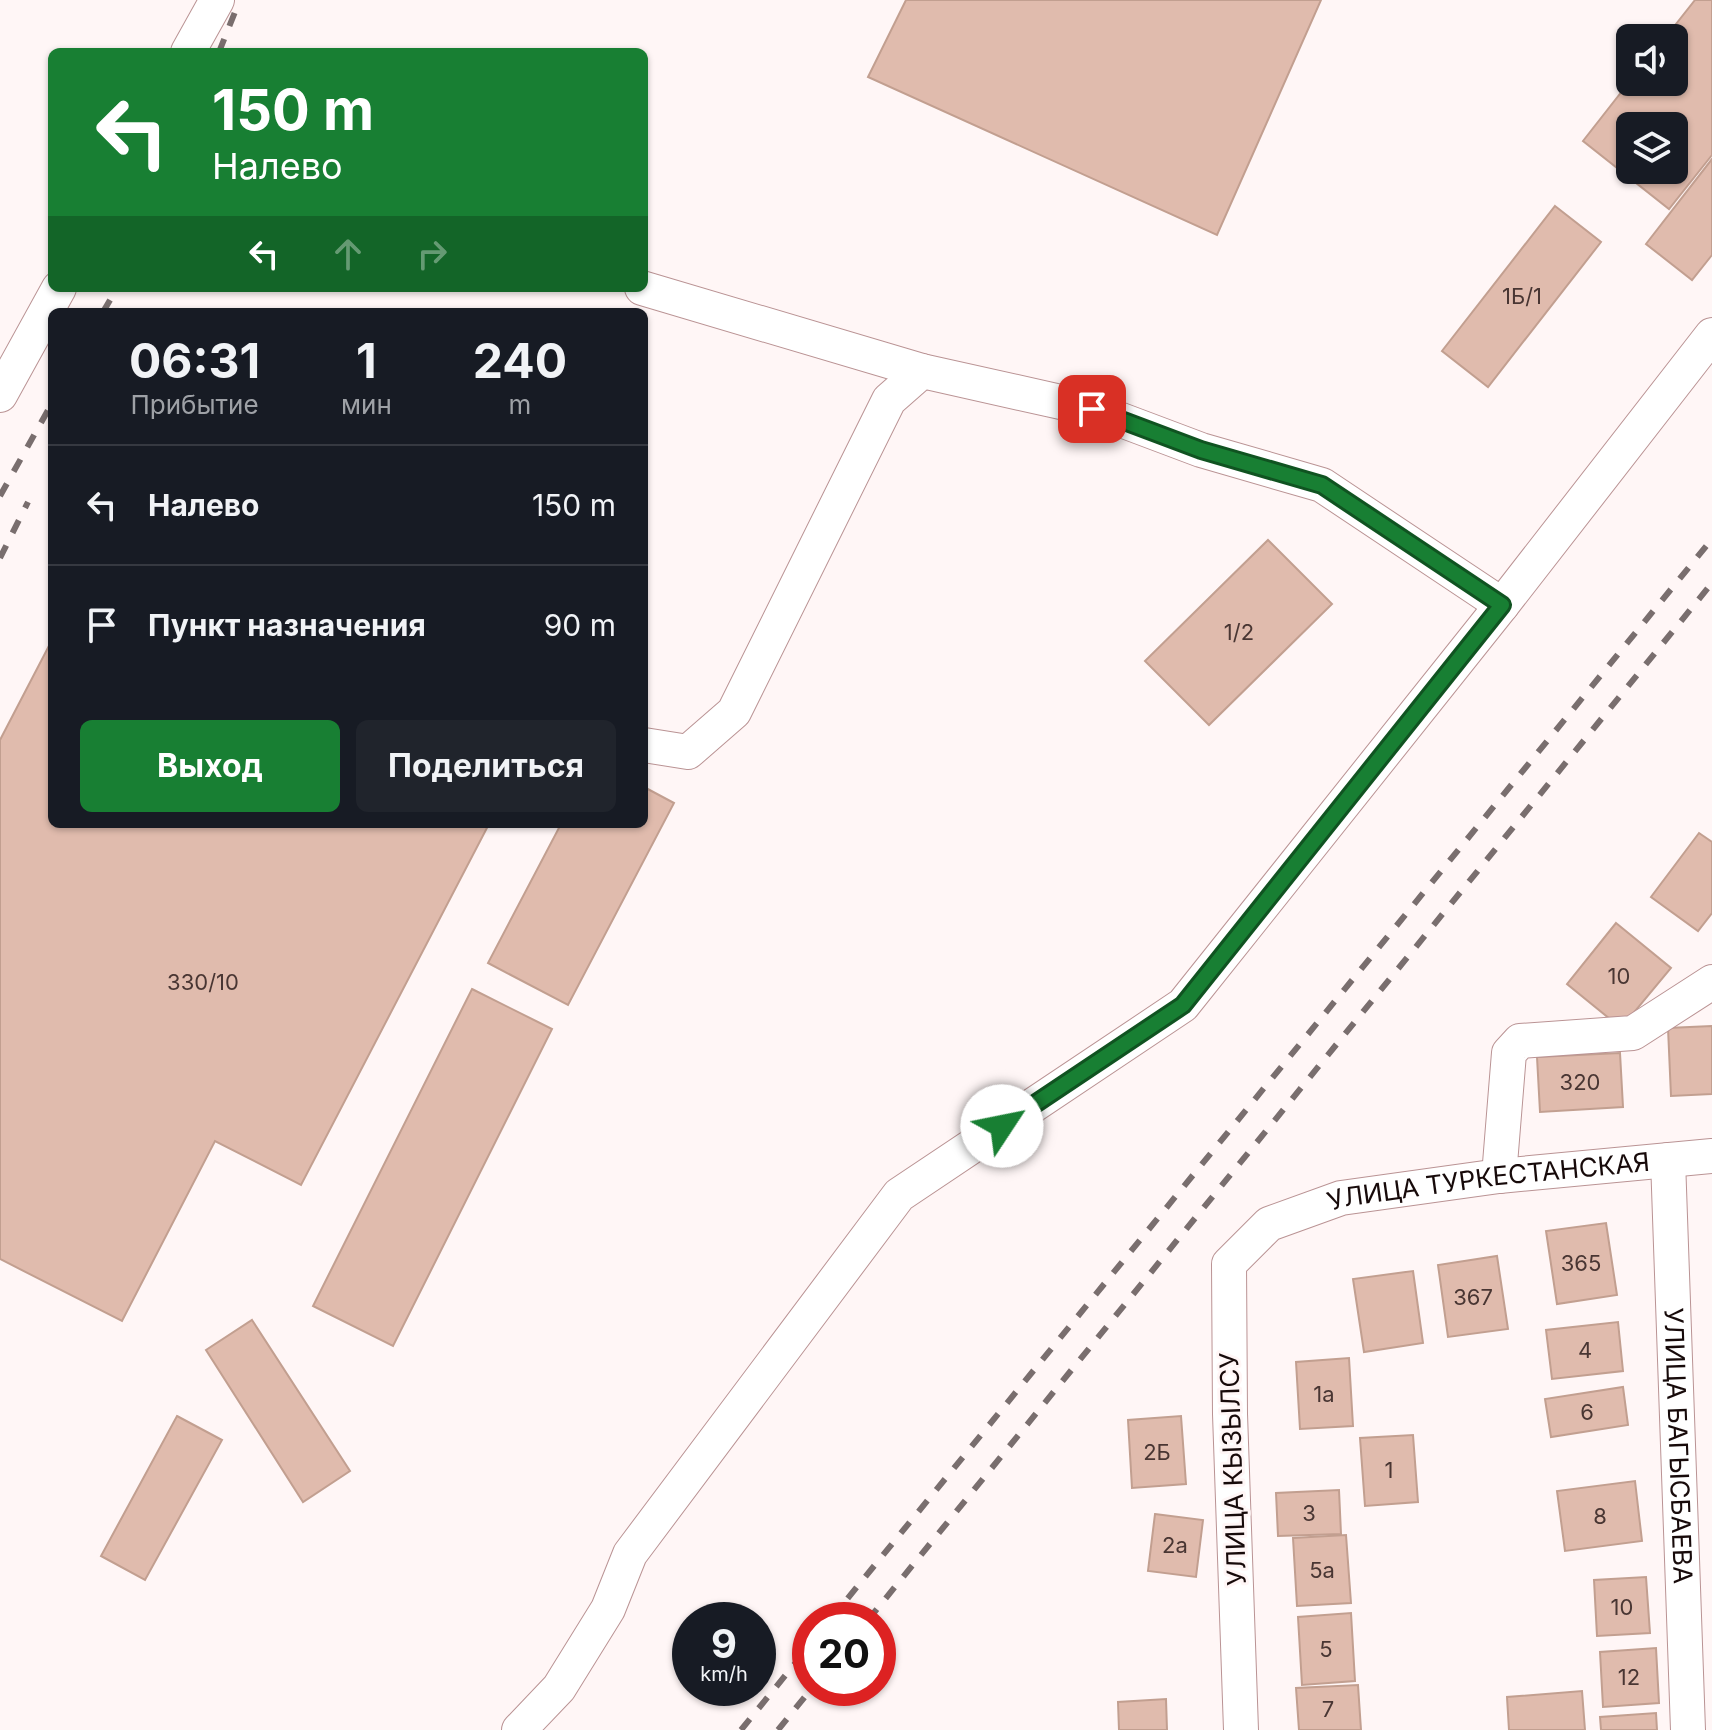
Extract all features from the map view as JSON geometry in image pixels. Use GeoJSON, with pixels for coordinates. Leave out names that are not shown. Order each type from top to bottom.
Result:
{"type":"FeatureCollection","features":[{"type":"Feature","properties":{"kind":"street"},"geometry":{"type":"LineString","coordinates":[[190,48],[217,0]]}},
{"type":"Feature","properties":{"kind":"street"},"geometry":{"type":"LineString","coordinates":[[648,290],[922,371],[1092,409],[1201,450],[1322,485],[1502,605]]}},
{"type":"Feature","properties":{"kind":"street"},"geometry":{"type":"LineString","coordinates":[[0,395],[57,292]]}},
{"type":"Feature","properties":{"kind":"street"},"geometry":{"type":"LineString","coordinates":[[519,1730],[559,1688],[608,1609],[630,1554],[899,1195],[1183,1005],[1502,605],[1712,335]]}},
{"type":"Feature","properties":{"kind":"street"},"geometry":{"type":"LineString","coordinates":[[648,746],[688,752],[734,712],[889,400],[922,371]]}},
{"type":"Feature","properties":{"kind":"street"},"geometry":{"type":"LineString","coordinates":[[1499,1176],[1509,1053],[1520,1041],[1633,1033],[1712,982]]}},
{"type":"Feature","properties":{"kind":"street","name":"УЛИЦА ТУРКЕСТАНСКАЯ"},"geometry":{"type":"LineString","coordinates":[[1269,1224],[1341,1198],[1499,1176],[1712,1156]]}},
{"type":"Feature","properties":{"kind":"street","name":"УЛИЦА БАГЫСБАЕВА"},"geometry":{"type":"LineString","coordinates":[[1668,1160],[1688,1730]]}},
{"type":"Feature","properties":{"kind":"street","name":"УЛИЦА КЫЗЫЛСУ"},"geometry":{"type":"LineString","coordinates":[[1241,1730],[1230,1414],[1229,1264],[1269,1224]]}},
{"type":"Feature","properties":{"kind":"building"},"geometry":{"type":"Polygon","coordinates":[[[906,0],[1321,0],[1217,235],[868,77],[906,0]]]}},
{"type":"Feature","properties":{"kind":"building"},"geometry":{"type":"Polygon","coordinates":[[[1695,0],[1712,0],[1712,155],[1669,209],[1637,184],[1688,184],[1688,112],[1616,112],[1616,167],[1583,141],[1618,96],[1688,96],[1688,24],[1676,24],[1695,0]]]}},
{"type":"Feature","properties":{"kind":"building"},"geometry":{"type":"Polygon","coordinates":[[[1712,159],[1712,255],[1692,280],[1646,244],[1712,159]]]}},
{"type":"Feature","properties":{"kind":"building"},"geometry":{"type":"Polygon","coordinates":[[[1555,206],[1601,242],[1488,387],[1442,351],[1555,206]]]}},
{"type":"Feature","properties":{"kind":"building"},"geometry":{"type":"Polygon","coordinates":[[[1268,540],[1332,604],[1209,725],[1145,661],[1268,540]]]}},
{"type":"Feature","properties":{"kind":"building"},"geometry":{"type":"Polygon","coordinates":[[[48,648],[48,828],[487,828],[301,1185],[215,1141],[122,1321],[0,1259],[0,740],[48,648]]]}},
{"type":"Feature","properties":{"kind":"building"},"geometry":{"type":"Polygon","coordinates":[[[648,789],[674,803],[568,1005],[488,963],[559,828],[648,828],[648,789]]]}},
{"type":"Feature","properties":{"kind":"building"},"geometry":{"type":"Polygon","coordinates":[[[1699,833],[1712,842],[1712,913],[1698,931],[1651,897],[1699,833]]]}},
{"type":"Feature","properties":{"kind":"building"},"geometry":{"type":"Polygon","coordinates":[[[1616,923],[1671,968],[1621,1028],[1567,984],[1616,923]]]}},
{"type":"Feature","properties":{"kind":"building"},"geometry":{"type":"Polygon","coordinates":[[[472,989],[552,1029],[393,1346],[313,1306],[472,989]]]}},
{"type":"Feature","properties":{"kind":"building"},"geometry":{"type":"Polygon","coordinates":[[[1712,1026],[1712,1094],[1671,1096],[1668,1028],[1712,1026]]]}},
{"type":"Feature","properties":{"kind":"building"},"geometry":{"type":"Polygon","coordinates":[[[1620,1053],[1623,1107],[1540,1112],[1537,1057],[1620,1053]]]}},
{"type":"Feature","properties":{"kind":"building"},"geometry":{"type":"Polygon","coordinates":[[[1606,1223],[1617,1295],[1557,1304],[1546,1231],[1606,1223]]]}},
{"type":"Feature","properties":{"kind":"building"},"geometry":{"type":"Polygon","coordinates":[[[1497,1256],[1508,1329],[1448,1337],[1438,1265],[1497,1256]]]}},
{"type":"Feature","properties":{"kind":"building"},"geometry":{"type":"Polygon","coordinates":[[[1413,1271],[1423,1343],[1364,1352],[1353,1279],[1413,1271]]]}},
{"type":"Feature","properties":{"kind":"building"},"geometry":{"type":"Polygon","coordinates":[[[252,1320],[350,1471],[303,1502],[206,1350],[252,1320]]]}},
{"type":"Feature","properties":{"kind":"building"},"geometry":{"type":"Polygon","coordinates":[[[1618,1322],[1623,1371],[1552,1379],[1546,1330],[1618,1322]]]}},
{"type":"Feature","properties":{"kind":"building"},"geometry":{"type":"Polygon","coordinates":[[[1349,1358],[1353,1426],[1300,1429],[1296,1362],[1349,1358]]]}},
{"type":"Feature","properties":{"kind":"building"},"geometry":{"type":"Polygon","coordinates":[[[1623,1387],[1628,1425],[1551,1437],[1545,1399],[1623,1387]]]}},
{"type":"Feature","properties":{"kind":"building"},"geometry":{"type":"Polygon","coordinates":[[[177,1416],[222,1440],[145,1580],[101,1556],[177,1416]]]}},
{"type":"Feature","properties":{"kind":"building"},"geometry":{"type":"Polygon","coordinates":[[[1181,1416],[1186,1484],[1132,1488],[1128,1420],[1181,1416]]]}},
{"type":"Feature","properties":{"kind":"building"},"geometry":{"type":"Polygon","coordinates":[[[1413,1435],[1418,1502],[1365,1506],[1360,1438],[1413,1435]]]}},
{"type":"Feature","properties":{"kind":"building"},"geometry":{"type":"Polygon","coordinates":[[[1635,1481],[1642,1541],[1565,1551],[1557,1491],[1635,1481]]]}},
{"type":"Feature","properties":{"kind":"building"},"geometry":{"type":"Polygon","coordinates":[[[1339,1490],[1341,1534],[1278,1536],[1276,1493],[1339,1490]]]}},
{"type":"Feature","properties":{"kind":"building"},"geometry":{"type":"Polygon","coordinates":[[[1155,1514],[1203,1520],[1196,1577],[1148,1571],[1155,1514]]]}},
{"type":"Feature","properties":{"kind":"building"},"geometry":{"type":"Polygon","coordinates":[[[1346,1535],[1351,1603],[1297,1606],[1293,1538],[1346,1535]]]}},
{"type":"Feature","properties":{"kind":"building"},"geometry":{"type":"Polygon","coordinates":[[[1646,1577],[1650,1633],[1597,1636],[1594,1580],[1646,1577]]]}},
{"type":"Feature","properties":{"kind":"building"},"geometry":{"type":"Polygon","coordinates":[[[1351,1613],[1355,1681],[1302,1685],[1298,1617],[1351,1613]]]}},
{"type":"Feature","properties":{"kind":"building"},"geometry":{"type":"Polygon","coordinates":[[[1656,1648],[1659,1703],[1603,1707],[1600,1652],[1656,1648]]]}},
{"type":"Feature","properties":{"kind":"building"},"geometry":{"type":"Polygon","coordinates":[[[1358,1685],[1361,1730],[1299,1730],[1296,1688],[1358,1685]]]}},
{"type":"Feature","properties":{"kind":"building"},"geometry":{"type":"Polygon","coordinates":[[[1582,1691],[1585,1730],[1509,1730],[1507,1697],[1582,1691]]]}},
{"type":"Feature","properties":{"kind":"building"},"geometry":{"type":"Polygon","coordinates":[[[1166,1699],[1167,1730],[1119,1730],[1118,1702],[1166,1699]]]}},
{"type":"Feature","properties":{"kind":"building"},"geometry":{"type":"Polygon","coordinates":[[[1656,1713],[1657,1730],[1601,1730],[1600,1717],[1656,1713]]]}},
{"type":"Feature","properties":{"kind":"railway"},"geometry":{"type":"LineString","coordinates":[[221,48],[239,2]]}},
{"type":"Feature","properties":{"kind":"railway"},"geometry":{"type":"LineString","coordinates":[[105,308],[115,292]]}},
{"type":"Feature","properties":{"kind":"railway"},"geometry":{"type":"LineString","coordinates":[[0,496],[48,410]]}},
{"type":"Feature","properties":{"kind":"railway"},"geometry":{"type":"LineString","coordinates":[[0,558],[28,502]]}},
{"type":"Feature","properties":{"kind":"railway"},"geometry":{"type":"LineString","coordinates":[[845,1602],[1712,539]]}},
{"type":"Feature","properties":{"kind":"railway"},"geometry":{"type":"LineString","coordinates":[[883,1602],[1712,583]]}},
{"type":"Feature","properties":{"kind":"railway"},"geometry":{"type":"LineString","coordinates":[[741,1730],[792,1667]]}},
{"type":"Feature","properties":{"kind":"railway"},"geometry":{"type":"LineString","coordinates":[[778,1730],[797,1706]]}},
{"type":"Feature","properties":{"kind":"route"},"geometry":{"type":"LineString","coordinates":[[1002,1126],[1183,1005],[1502,605],[1322,485],[1201,450],[1092,409]]}}]}
